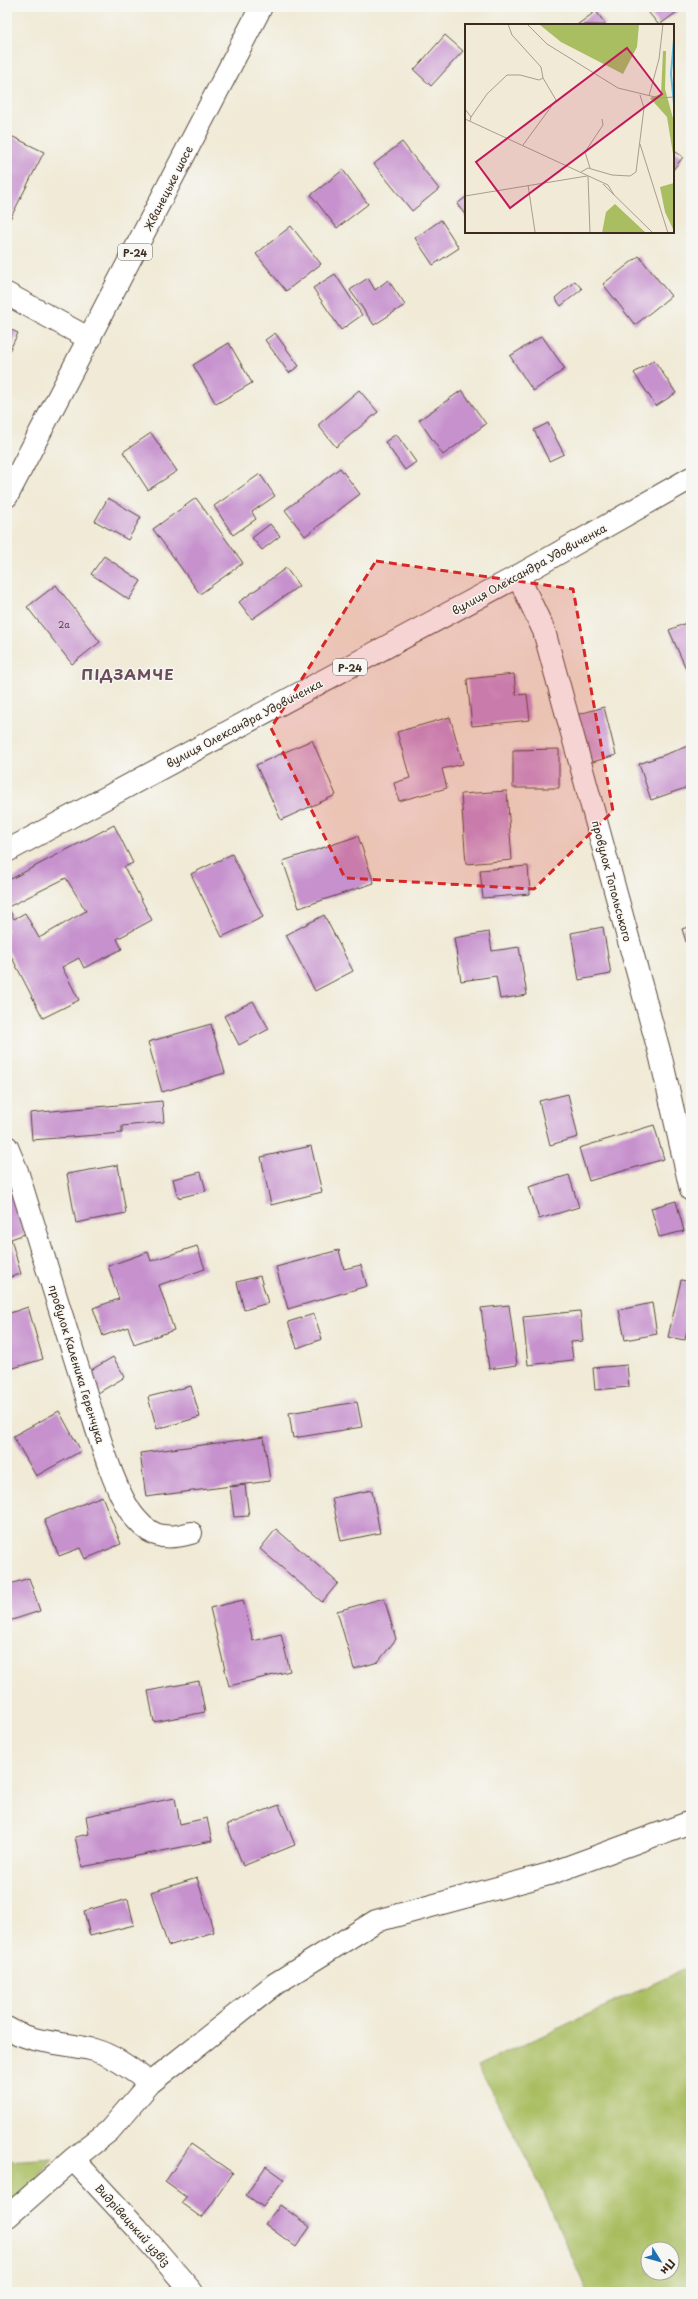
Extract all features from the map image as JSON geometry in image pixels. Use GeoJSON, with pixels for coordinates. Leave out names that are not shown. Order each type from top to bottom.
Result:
{"type":"FeatureCollection","features":[{"type":"Feature","properties":{"kind":"street","name":"Жванецьке шосе"},"geometry":{"type":"LineString","coordinates":[[7,496],[90,339],[261,7]]}},
{"type":"Feature","properties":{"kind":"street"},"geometry":{"type":"LineString","coordinates":[[7,294],[90,339]]}},
{"type":"Feature","properties":{"kind":"street","name":"вулиця Олександра Удовиченка"},"geometry":{"type":"LineString","coordinates":[[7,851],[518,576],[691,478]]}},
{"type":"Feature","properties":{"kind":"street","name":"провулок Топольського"},"geometry":{"type":"LineString","coordinates":[[518,576],[544,631],[661,1058],[691,1190]]}},
{"type":"Feature","properties":{"kind":"street","name":"провулок Каленика Геренчука"},"geometry":{"type":"LineString","coordinates":[[7,1147],[17,1171],[102,1445],[126,1504],[136,1519],[146,1529],[158,1536],[174,1538],[191,1533]]}},
{"type":"Feature","properties":{"kind":"street"},"geometry":{"type":"LineString","coordinates":[[7,2217],[73,2159],[109,2131],[150,2083],[275,1984],[376,1921],[549,1874],[691,1822]]}},
{"type":"Feature","properties":{"kind":"street"},"geometry":{"type":"LineString","coordinates":[[7,2028],[23,2037],[94,2050],[114,2058],[150,2083]]}},
{"type":"Feature","properties":{"kind":"street","name":"Видрівецький узвіз"},"geometry":{"type":"LineString","coordinates":[[73,2159],[137,2228],[192,2292]]}},
{"type":"Feature","properties":{"kind":"highlighted area"},"geometry":{"type":"Polygon","coordinates":[[[376,561],[573,589],[613,811],[534,889],[345,878],[271,728],[376,561]]]}},
{"type":"Feature","properties":{"kind":"green space"},"geometry":{"type":"Polygon","coordinates":[[[691,1966],[691,2292],[587,2292],[539,2182],[478,2066],[691,1966]]]}},
{"type":"Feature","properties":{"kind":"green space"},"geometry":{"type":"Polygon","coordinates":[[[53,2158],[7,2222],[7,2161],[53,2158]]]}},
{"type":"Feature","properties":{"kind":"building"},"geometry":{"type":"Polygon","coordinates":[[[644,7],[684,7],[660,24],[658,24],[644,7]]]}},
{"type":"Feature","properties":{"kind":"building"},"geometry":{"type":"Polygon","coordinates":[[[596,11],[605,24],[578,24],[596,11]]]}},
{"type":"Feature","properties":{"kind":"building"},"geometry":{"type":"Polygon","coordinates":[[[445,35],[463,51],[431,86],[414,70],[445,35]]]}},
{"type":"Feature","properties":{"kind":"building"},"geometry":{"type":"Polygon","coordinates":[[[7,134],[44,152],[10,219],[7,217],[7,134]]]}},
{"type":"Feature","properties":{"kind":"building"},"geometry":{"type":"Polygon","coordinates":[[[402,142],[439,189],[412,211],[374,164],[402,142]]]}},
{"type":"Feature","properties":{"kind":"building"},"geometry":{"type":"Polygon","coordinates":[[[674,151],[683,157],[674,169],[674,151]]]}},
{"type":"Feature","properties":{"kind":"building"},"geometry":{"type":"Polygon","coordinates":[[[343,170],[368,204],[337,228],[311,195],[343,170]]]}},
{"type":"Feature","properties":{"kind":"building"},"geometry":{"type":"Polygon","coordinates":[[[465,198],[465,215],[457,204],[465,198]]]}},
{"type":"Feature","properties":{"kind":"building"},"geometry":{"type":"Polygon","coordinates":[[[441,220],[459,248],[433,265],[415,238],[441,220]]]}},
{"type":"Feature","properties":{"kind":"building"},"geometry":{"type":"Polygon","coordinates":[[[291,226],[321,264],[286,291],[256,254],[291,226]]]}},
{"type":"Feature","properties":{"kind":"building"},"geometry":{"type":"Polygon","coordinates":[[[639,256],[671,296],[635,325],[603,284],[639,256]]]}},
{"type":"Feature","properties":{"kind":"building"},"geometry":{"type":"Polygon","coordinates":[[[335,274],[362,315],[341,330],[313,288],[335,274]]]}},
{"type":"Feature","properties":{"kind":"building"},"geometry":{"type":"Polygon","coordinates":[[[368,278],[375,290],[388,280],[405,305],[374,325],[350,290],[368,278]]]}},
{"type":"Feature","properties":{"kind":"building"},"geometry":{"type":"Polygon","coordinates":[[[575,281],[582,289],[561,306],[555,298],[575,281]]]}},
{"type":"Feature","properties":{"kind":"building"},"geometry":{"type":"Polygon","coordinates":[[[7,328],[18,333],[7,356],[7,328]]]}},
{"type":"Feature","properties":{"kind":"building"},"geometry":{"type":"Polygon","coordinates":[[[275,333],[299,366],[289,373],[265,340],[275,333]]]}},
{"type":"Feature","properties":{"kind":"building"},"geometry":{"type":"Polygon","coordinates":[[[542,336],[565,369],[533,391],[510,356],[542,336]]]}},
{"type":"Feature","properties":{"kind":"building"},"geometry":{"type":"Polygon","coordinates":[[[229,343],[252,383],[216,404],[193,365],[229,343]]]}},
{"type":"Feature","properties":{"kind":"building"},"geometry":{"type":"Polygon","coordinates":[[[654,360],[676,393],[656,406],[634,373],[654,360]]]}},
{"type":"Feature","properties":{"kind":"building"},"geometry":{"type":"Polygon","coordinates":[[[359,390],[378,412],[336,447],[318,425],[359,390]]]}},
{"type":"Feature","properties":{"kind":"building"},"geometry":{"type":"Polygon","coordinates":[[[462,390],[486,424],[443,455],[419,420],[462,390]]]}},
{"type":"Feature","properties":{"kind":"building"},"geometry":{"type":"Polygon","coordinates":[[[548,423],[564,454],[549,461],[534,430],[548,423]]]}},
{"type":"Feature","properties":{"kind":"building"},"geometry":{"type":"Polygon","coordinates":[[[151,433],[177,471],[148,490],[123,452],[151,433]]]}},
{"type":"Feature","properties":{"kind":"building"},"geometry":{"type":"Polygon","coordinates":[[[396,434],[416,462],[405,470],[385,442],[396,434]]]}},
{"type":"Feature","properties":{"kind":"building"},"geometry":{"type":"Polygon","coordinates":[[[340,468],[360,494],[305,536],[285,510],[340,468]]]}},
{"type":"Feature","properties":{"kind":"building"},"geometry":{"type":"Polygon","coordinates":[[[260,474],[275,496],[252,512],[256,519],[233,535],[214,506],[260,474]]]}},
{"type":"Feature","properties":{"kind":"building"},"geometry":{"type":"Polygon","coordinates":[[[108,498],[141,517],[128,540],[95,521],[108,498]]]}},
{"type":"Feature","properties":{"kind":"building"},"geometry":{"type":"Polygon","coordinates":[[[196,498],[243,563],[200,594],[153,529],[196,498]]]}},
{"type":"Feature","properties":{"kind":"building"},"geometry":{"type":"Polygon","coordinates":[[[270,524],[280,536],[262,550],[252,538],[270,524]]]}},
{"type":"Feature","properties":{"kind":"building"},"geometry":{"type":"Polygon","coordinates":[[[104,556],[141,581],[129,600],[91,574],[104,556]]]}},
{"type":"Feature","properties":{"kind":"building"},"geometry":{"type":"Polygon","coordinates":[[[286,568],[299,586],[252,619],[239,602],[286,568]]]}},
{"type":"Feature","properties":{"kind":"building"},"geometry":{"type":"Polygon","coordinates":[[[56,585],[100,642],[72,664],[27,607],[56,585]]]}},
{"type":"Feature","properties":{"kind":"building"},"geometry":{"type":"Polygon","coordinates":[[[691,621],[691,680],[669,630],[691,621]]]}},
{"type":"Feature","properties":{"kind":"building"},"geometry":{"type":"Polygon","coordinates":[[[514,674],[516,695],[527,694],[530,720],[472,726],[467,679],[514,674]]]}},
{"type":"Feature","properties":{"kind":"building"},"geometry":{"type":"Polygon","coordinates":[[[604,707],[616,755],[589,763],[576,715],[604,707]]]}},
{"type":"Feature","properties":{"kind":"building"},"geometry":{"type":"Polygon","coordinates":[[[450,717],[463,764],[442,769],[447,788],[399,801],[394,783],[410,778],[397,732],[450,717]]]}},
{"type":"Feature","properties":{"kind":"building"},"geometry":{"type":"Polygon","coordinates":[[[312,740],[336,795],[281,820],[256,765],[312,740]]]}},
{"type":"Feature","properties":{"kind":"building"},"geometry":{"type":"Polygon","coordinates":[[[691,745],[691,786],[651,800],[639,764],[691,745]]]}},
{"type":"Feature","properties":{"kind":"building"},"geometry":{"type":"Polygon","coordinates":[[[559,749],[559,788],[513,788],[513,750],[559,749]]]}},
{"type":"Feature","properties":{"kind":"building"},"geometry":{"type":"Polygon","coordinates":[[[507,791],[512,860],[466,864],[461,794],[507,791]]]}},
{"type":"Feature","properties":{"kind":"building"},"geometry":{"type":"Polygon","coordinates":[[[114,825],[133,863],[124,867],[152,920],[117,939],[122,949],[84,968],[79,958],[62,967],[79,1000],[43,1018],[7,948],[7,881],[114,825]],[[66,878],[8,907],[14,919],[25,913],[39,938],[86,911],[66,878]]]}},
{"type":"Feature","properties":{"kind":"building"},"geometry":{"type":"Polygon","coordinates":[[[358,836],[374,883],[299,908],[283,861],[358,836]]]}},
{"type":"Feature","properties":{"kind":"building"},"geometry":{"type":"Polygon","coordinates":[[[232,854],[263,917],[222,937],[191,874],[232,854]]]}},
{"type":"Feature","properties":{"kind":"building"},"geometry":{"type":"Polygon","coordinates":[[[528,866],[530,894],[483,898],[480,870],[528,866]]]}},
{"type":"Feature","properties":{"kind":"building"},"geometry":{"type":"Polygon","coordinates":[[[324,915],[353,971],[315,991],[286,935],[324,915]]]}},
{"type":"Feature","properties":{"kind":"building"},"geometry":{"type":"Polygon","coordinates":[[[691,926],[691,958],[682,929],[691,926]]]}},
{"type":"Feature","properties":{"kind":"building"},"geometry":{"type":"Polygon","coordinates":[[[603,927],[611,974],[579,980],[571,933],[603,927]]]}},
{"type":"Feature","properties":{"kind":"building"},"geometry":{"type":"Polygon","coordinates":[[[489,932],[492,951],[519,947],[527,995],[500,999],[496,976],[461,981],[454,938],[489,932]]]}},
{"type":"Feature","properties":{"kind":"building"},"geometry":{"type":"Polygon","coordinates":[[[253,1001],[269,1029],[239,1045],[224,1016],[253,1001]]]}},
{"type":"Feature","properties":{"kind":"building"},"geometry":{"type":"Polygon","coordinates":[[[211,1024],[225,1073],[162,1092],[148,1042],[211,1024]]]}},
{"type":"Feature","properties":{"kind":"building"},"geometry":{"type":"Polygon","coordinates":[[[568,1094],[578,1137],[550,1145],[539,1101],[568,1094]]]}},
{"type":"Feature","properties":{"kind":"building"},"geometry":{"type":"Polygon","coordinates":[[[162,1101],[164,1122],[122,1126],[122,1133],[32,1140],[30,1113],[162,1101]]]}},
{"type":"Feature","properties":{"kind":"building"},"geometry":{"type":"Polygon","coordinates":[[[654,1125],[664,1159],[589,1181],[579,1148],[654,1125]]]}},
{"type":"Feature","properties":{"kind":"building"},"geometry":{"type":"Polygon","coordinates":[[[311,1146],[322,1192],[271,1205],[261,1157],[311,1146]]]}},
{"type":"Feature","properties":{"kind":"building"},"geometry":{"type":"Polygon","coordinates":[[[118,1165],[126,1213],[76,1223],[67,1174],[118,1165]]]}},
{"type":"Feature","properties":{"kind":"building"},"geometry":{"type":"Polygon","coordinates":[[[201,1172],[206,1191],[178,1198],[173,1179],[201,1172]]]}},
{"type":"Feature","properties":{"kind":"building"},"geometry":{"type":"Polygon","coordinates":[[[569,1175],[579,1207],[539,1219],[529,1187],[569,1175]]]}},
{"type":"Feature","properties":{"kind":"building"},"geometry":{"type":"Polygon","coordinates":[[[13,1194],[25,1234],[11,1239],[21,1274],[7,1278],[7,1196],[13,1194]]]}},
{"type":"Feature","properties":{"kind":"building"},"geometry":{"type":"Polygon","coordinates":[[[676,1201],[684,1231],[659,1237],[651,1208],[676,1201]]]}},
{"type":"Feature","properties":{"kind":"building"},"geometry":{"type":"Polygon","coordinates":[[[197,1246],[205,1269],[159,1285],[174,1330],[134,1344],[128,1327],[103,1336],[93,1308],[119,1299],[108,1266],[148,1252],[151,1261],[197,1246]]]}},
{"type":"Feature","properties":{"kind":"building"},"geometry":{"type":"Polygon","coordinates":[[[339,1250],[344,1269],[361,1265],[367,1286],[288,1309],[276,1267],[339,1250]]]}},
{"type":"Feature","properties":{"kind":"building"},"geometry":{"type":"Polygon","coordinates":[[[260,1276],[268,1303],[244,1310],[237,1282],[260,1276]]]}},
{"type":"Feature","properties":{"kind":"building"},"geometry":{"type":"Polygon","coordinates":[[[681,1280],[691,1282],[691,1313],[685,1340],[668,1337],[681,1280]]]}},
{"type":"Feature","properties":{"kind":"building"},"geometry":{"type":"Polygon","coordinates":[[[652,1303],[657,1334],[625,1340],[619,1310],[652,1303]]]}},
{"type":"Feature","properties":{"kind":"building"},"geometry":{"type":"Polygon","coordinates":[[[509,1305],[517,1365],[489,1369],[481,1308],[509,1305]]]}},
{"type":"Feature","properties":{"kind":"building"},"geometry":{"type":"Polygon","coordinates":[[[28,1307],[43,1359],[7,1370],[7,1314],[28,1307]]]}},
{"type":"Feature","properties":{"kind":"building"},"geometry":{"type":"Polygon","coordinates":[[[580,1311],[583,1341],[571,1342],[573,1360],[528,1365],[523,1317],[580,1311]]]}},
{"type":"Feature","properties":{"kind":"building"},"geometry":{"type":"Polygon","coordinates":[[[314,1314],[322,1339],[297,1348],[288,1322],[314,1314]]]}},
{"type":"Feature","properties":{"kind":"building"},"geometry":{"type":"Polygon","coordinates":[[[113,1357],[125,1377],[98,1393],[86,1373],[113,1357]]]}},
{"type":"Feature","properties":{"kind":"building"},"geometry":{"type":"Polygon","coordinates":[[[627,1365],[629,1387],[595,1390],[593,1368],[627,1365]]]}},
{"type":"Feature","properties":{"kind":"building"},"geometry":{"type":"Polygon","coordinates":[[[191,1386],[200,1417],[157,1429],[148,1397],[191,1386]]]}},
{"type":"Feature","properties":{"kind":"building"},"geometry":{"type":"Polygon","coordinates":[[[357,1402],[362,1427],[293,1438],[289,1413],[357,1402]]]}},
{"type":"Feature","properties":{"kind":"building"},"geometry":{"type":"Polygon","coordinates":[[[59,1411],[81,1451],[36,1476],[13,1436],[59,1411]]]}},
{"type":"Feature","properties":{"kind":"building"},"geometry":{"type":"Polygon","coordinates":[[[264,1437],[270,1481],[146,1497],[140,1453],[264,1437]]]}},
{"type":"Feature","properties":{"kind":"building"},"geometry":{"type":"Polygon","coordinates":[[[245,1485],[249,1516],[234,1517],[230,1487],[245,1485]]]}},
{"type":"Feature","properties":{"kind":"building"},"geometry":{"type":"Polygon","coordinates":[[[372,1490],[380,1533],[341,1541],[332,1498],[372,1490]]]}},
{"type":"Feature","properties":{"kind":"building"},"geometry":{"type":"Polygon","coordinates":[[[102,1496],[121,1544],[85,1559],[80,1548],[59,1556],[44,1520],[102,1496]]]}},
{"type":"Feature","properties":{"kind":"building"},"geometry":{"type":"Polygon","coordinates":[[[276,1529],[338,1583],[322,1602],[260,1549],[276,1529]]]}},
{"type":"Feature","properties":{"kind":"building"},"geometry":{"type":"Polygon","coordinates":[[[29,1578],[40,1611],[9,1621],[7,1585],[29,1578]]]}},
{"type":"Feature","properties":{"kind":"building"},"geometry":{"type":"Polygon","coordinates":[[[384,1598],[396,1639],[378,1662],[354,1669],[337,1611],[384,1598]]]}},
{"type":"Feature","properties":{"kind":"building"},"geometry":{"type":"Polygon","coordinates":[[[243,1600],[253,1641],[281,1634],[290,1671],[229,1686],[210,1608],[243,1600]]]}},
{"type":"Feature","properties":{"kind":"building"},"geometry":{"type":"Polygon","coordinates":[[[199,1681],[205,1712],[154,1722],[148,1691],[199,1681]]]}},
{"type":"Feature","properties":{"kind":"building"},"geometry":{"type":"Polygon","coordinates":[[[175,1798],[180,1824],[207,1818],[212,1841],[82,1867],[75,1837],[89,1834],[86,1816],[175,1798]]]}},
{"type":"Feature","properties":{"kind":"building"},"geometry":{"type":"Polygon","coordinates":[[[279,1805],[295,1845],[243,1866],[227,1825],[279,1805]]]}},
{"type":"Feature","properties":{"kind":"building"},"geometry":{"type":"Polygon","coordinates":[[[197,1878],[214,1932],[168,1946],[151,1892],[197,1878]]]}},
{"type":"Feature","properties":{"kind":"building"},"geometry":{"type":"Polygon","coordinates":[[[128,1899],[134,1925],[90,1936],[84,1911],[128,1899]]]}},
{"type":"Feature","properties":{"kind":"building"},"geometry":{"type":"Polygon","coordinates":[[[191,2144],[233,2173],[202,2218],[181,2203],[186,2197],[165,2182],[191,2144]]]}},
{"type":"Feature","properties":{"kind":"building"},"geometry":{"type":"Polygon","coordinates":[[[266,2166],[284,2179],[263,2207],[246,2195],[266,2166]]]}},
{"type":"Feature","properties":{"kind":"building"},"geometry":{"type":"Polygon","coordinates":[[[280,2205],[310,2227],[296,2247],[265,2224],[280,2205]]]}},
{"type":"Feature","properties":{"kind":"district","name":"ПІДЗАМЧЕ"},"geometry":{"type":"Point","coordinates":[128,673]}}]}
